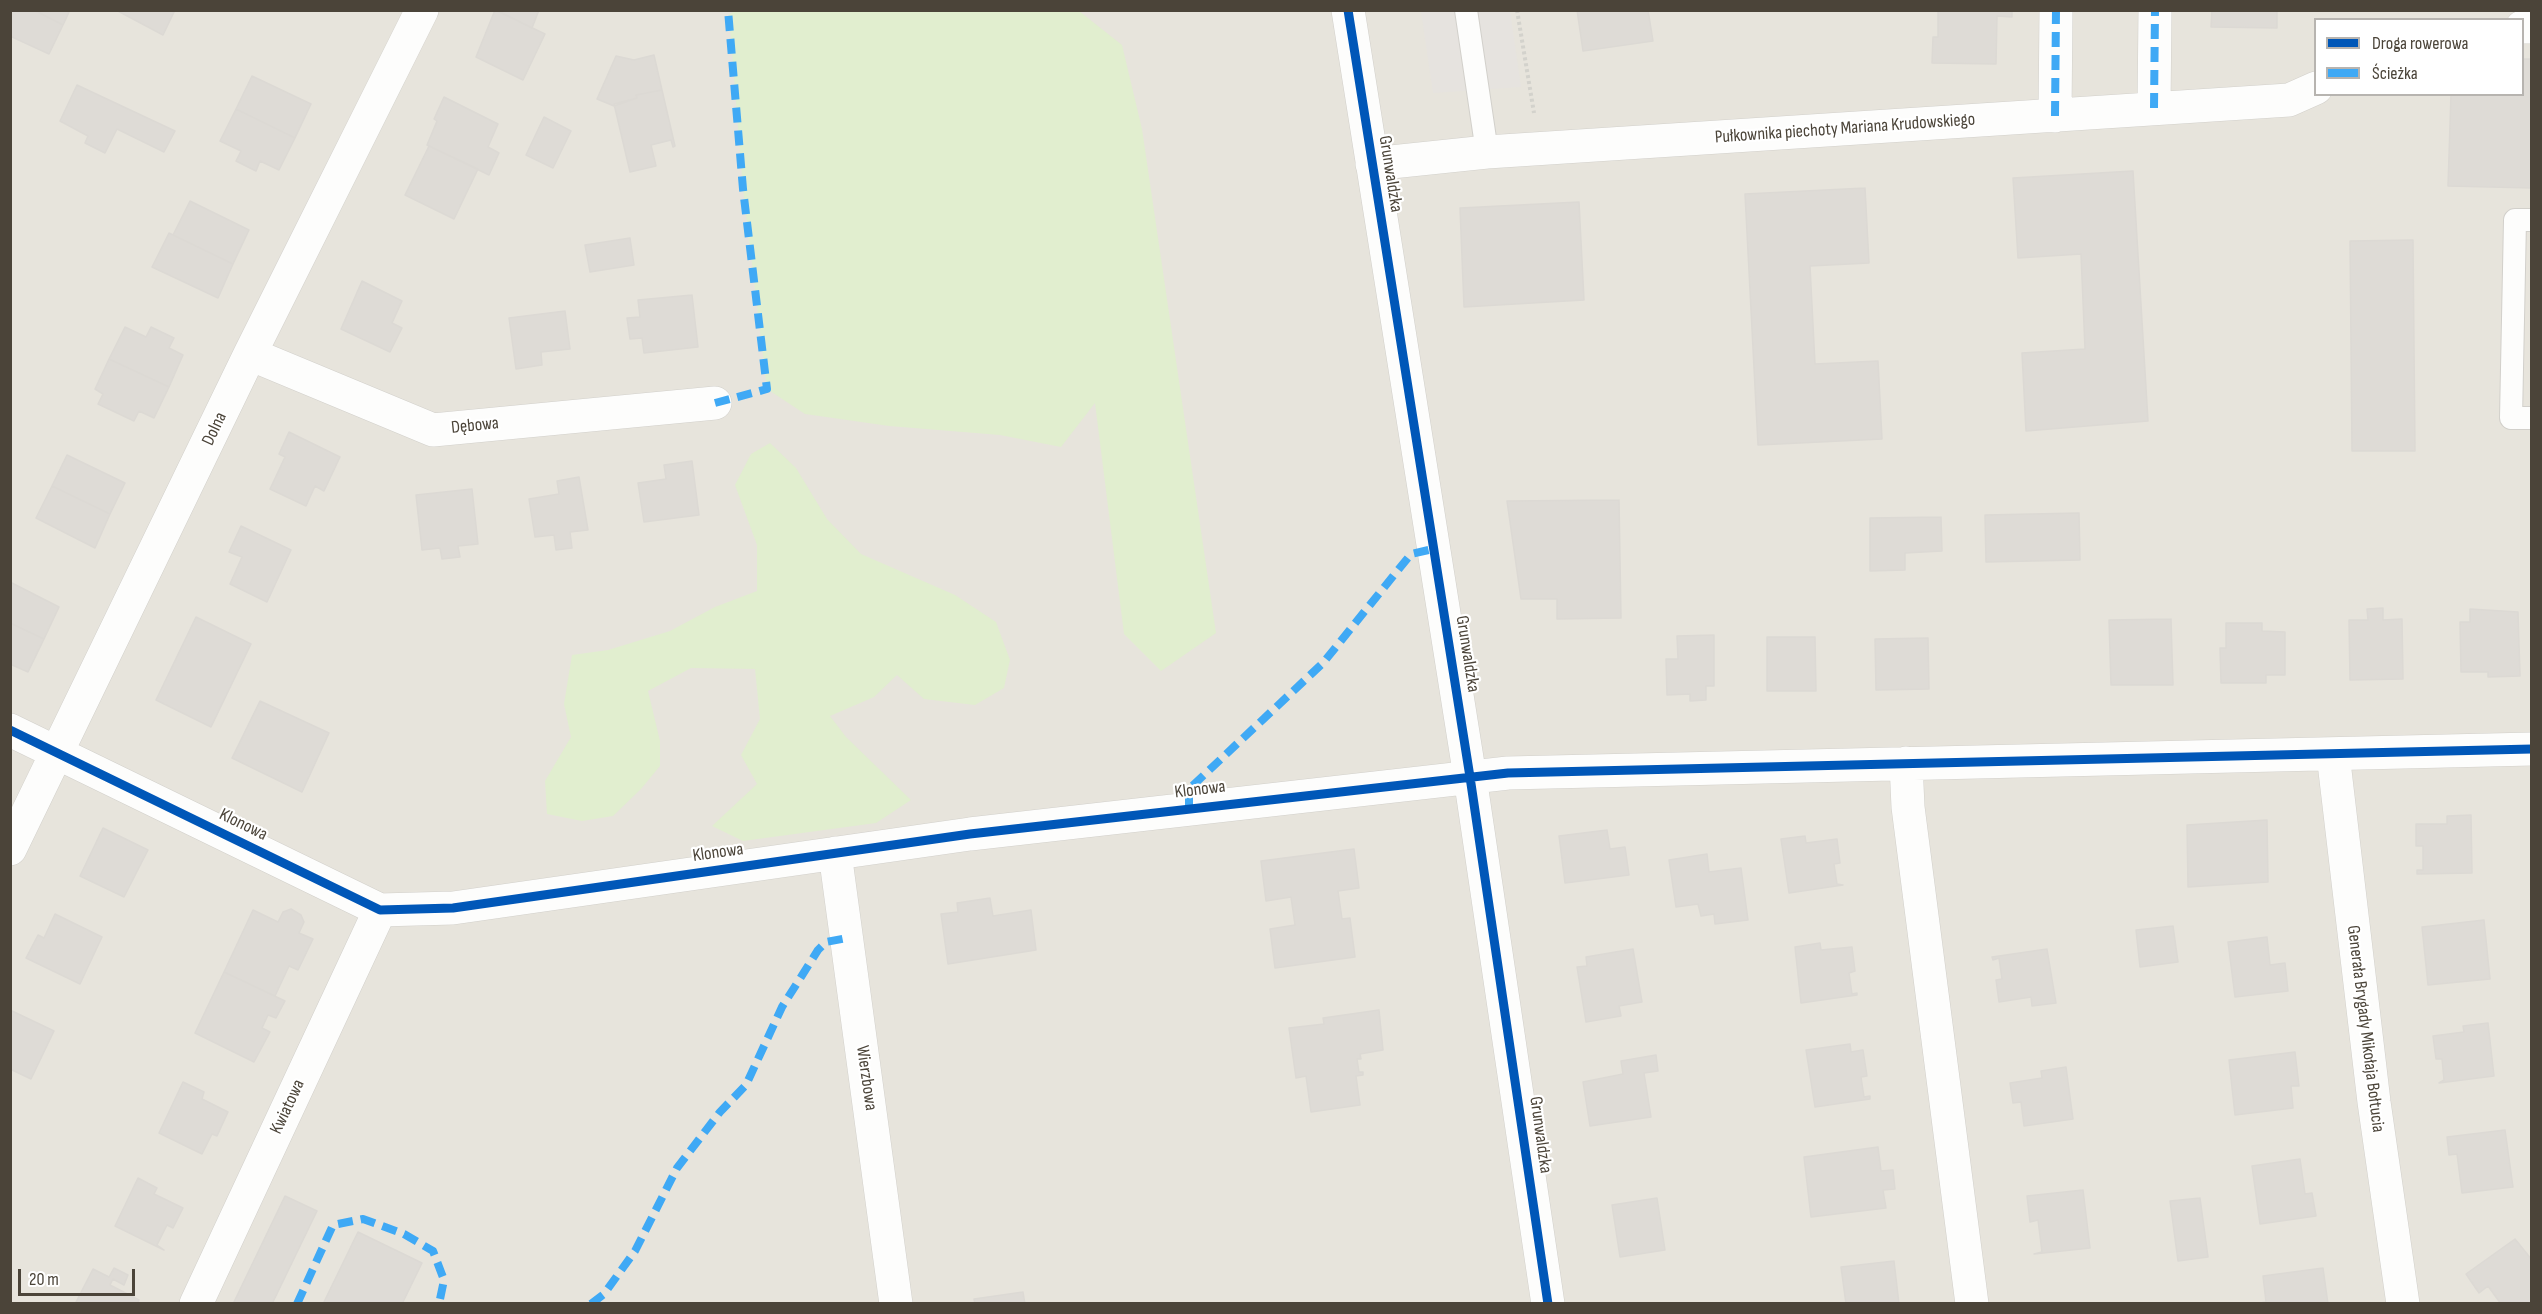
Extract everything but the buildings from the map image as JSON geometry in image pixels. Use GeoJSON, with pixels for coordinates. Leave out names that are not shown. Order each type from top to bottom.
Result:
{"type":"FeatureCollection","features":[{"type":"Feature","properties":{"kind":"street","name":"Dolna"},"geometry":{"type":"LineString","coordinates":[[10,849],[250,354],[422,10]]}},
{"type":"Feature","properties":{"kind":"street","name":"Grunwaldzka"},"geometry":{"type":"LineString","coordinates":[[1348,10],[1470,777],[1548,1304]]}},
{"type":"Feature","properties":{"kind":"street"},"geometry":{"type":"LineString","coordinates":[[2055,116],[2056,10]]}},
{"type":"Feature","properties":{"kind":"street"},"geometry":{"type":"LineString","coordinates":[[2154,108],[2155,10]]}},
{"type":"Feature","properties":{"kind":"street","name":"Pułkownika piechoty Mariana Krudowskiego"},"geometry":{"type":"LineString","coordinates":[[1372,164],[1487,152],[2289,100],[2314,89]]}},
{"type":"Feature","properties":{"kind":"street","name":"Dębowa"},"geometry":{"type":"LineString","coordinates":[[250,354],[433,430],[715,403]]}},
{"type":"Feature","properties":{"kind":"street","name":"Klonowa"},"geometry":{"type":"LineString","coordinates":[[10,730],[380,910],[453,908],[993,831],[1548,770],[2532,749]]}},
{"type":"Feature","properties":{"kind":"street","name":"Generała Brygady Mikołaja Bołtucia"},"geometry":{"type":"LineString","coordinates":[[2333,754],[2374,1102],[2403,1304]]}},
{"type":"Feature","properties":{"kind":"street"},"geometry":{"type":"LineString","coordinates":[[1906,764],[1908,807],[1972,1304]]}},
{"type":"Feature","properties":{"kind":"street","name":"Wierzbowa"},"geometry":{"type":"LineString","coordinates":[[835,853],[896,1304]]}},
{"type":"Feature","properties":{"kind":"street","name":"Kwiatowa"},"geometry":{"type":"LineString","coordinates":[[196,1304],[380,910]]}},
{"type":"Feature","properties":{"kind":"lane"},"geometry":{"type":"LineString","coordinates":[[1466,10],[1487,152]]}},
{"type":"Feature","properties":{"kind":"lane"},"geometry":{"type":"LineString","coordinates":[[2532,220],[2515,220],[2511,418],[2532,418]]}},
{"type":"Feature","properties":{"kind":"path"},"geometry":{"type":"LineString","coordinates":[[1517,10],[1532,107],[1539,121]]}},
{"type":"Feature","properties":{"kind":"shaded area"},"geometry":{"type":"Polygon","coordinates":[[[11,11],[2531,11],[2531,1303],[11,1303],[11,11]]]}},
{"type":"Feature","properties":{"kind":"shaded area"},"geometry":{"type":"Polygon","coordinates":[[[1421,11],[1510,11],[1521,87],[1433,93],[1421,11]]]}},
{"type":"Feature","properties":{"kind":"green space"},"geometry":{"type":"Polygon","coordinates":[[[737,10],[1079,11],[1122,45],[1142,129],[1216,633],[1161,671],[1124,634],[1095,403],[1061,447],[1000,435],[889,426],[805,414],[767,389],[743,189],[729,14],[737,10]]]}},
{"type":"Feature","properties":{"kind":"green space"},"geometry":{"type":"Polygon","coordinates":[[[770,443],[796,468],[827,519],[861,554],[955,595],[996,622],[1010,660],[1004,688],[975,705],[924,699],[897,675],[874,697],[830,716],[846,737],[911,800],[876,823],[743,841],[712,826],[757,784],[741,755],[760,719],[755,669],[691,668],[648,691],[660,741],[660,766],[641,789],[613,816],[582,821],[547,814],[545,781],[571,737],[564,704],[572,655],[608,650],[670,631],[715,607],[757,591],[757,545],[735,485],[751,454],[770,443]]]}},
{"type":"Feature","properties":{"kind":"marked path"},"geometry":{"type":"LineString","coordinates":[[715,403],[767,389],[743,189],[728,10]]}},
{"type":"Feature","properties":{"kind":"marked path"},"geometry":{"type":"LineString","coordinates":[[2055,116],[2056,10]]}},
{"type":"Feature","properties":{"kind":"marked path"},"geometry":{"type":"LineString","coordinates":[[2154,108],[2155,10]]}},
{"type":"Feature","properties":{"kind":"marked path"},"geometry":{"type":"LineString","coordinates":[[1189,807],[1189,789],[1323,663],[1411,554],[1433,549]]}},
{"type":"Feature","properties":{"kind":"marked path"},"geometry":{"type":"LineString","coordinates":[[591,1304],[604,1294],[635,1251],[677,1168],[720,1112],[746,1085],[782,1007],[818,950],[826,942],[847,938]]}},
{"type":"Feature","properties":{"kind":"marked path"},"geometry":{"type":"LineString","coordinates":[[297,1304],[333,1225],[363,1219],[404,1234],[433,1251],[444,1280],[439,1304]]}},
{"type":"Feature","properties":{"kind":"cycle path"},"geometry":{"type":"LineString","coordinates":[[1348,10],[1470,777],[1548,1304]]}},
{"type":"Feature","properties":{"kind":"cycle path"},"geometry":{"type":"LineString","coordinates":[[10,730],[380,910],[453,908],[970,834],[1508,773],[2532,749]]}}]}
